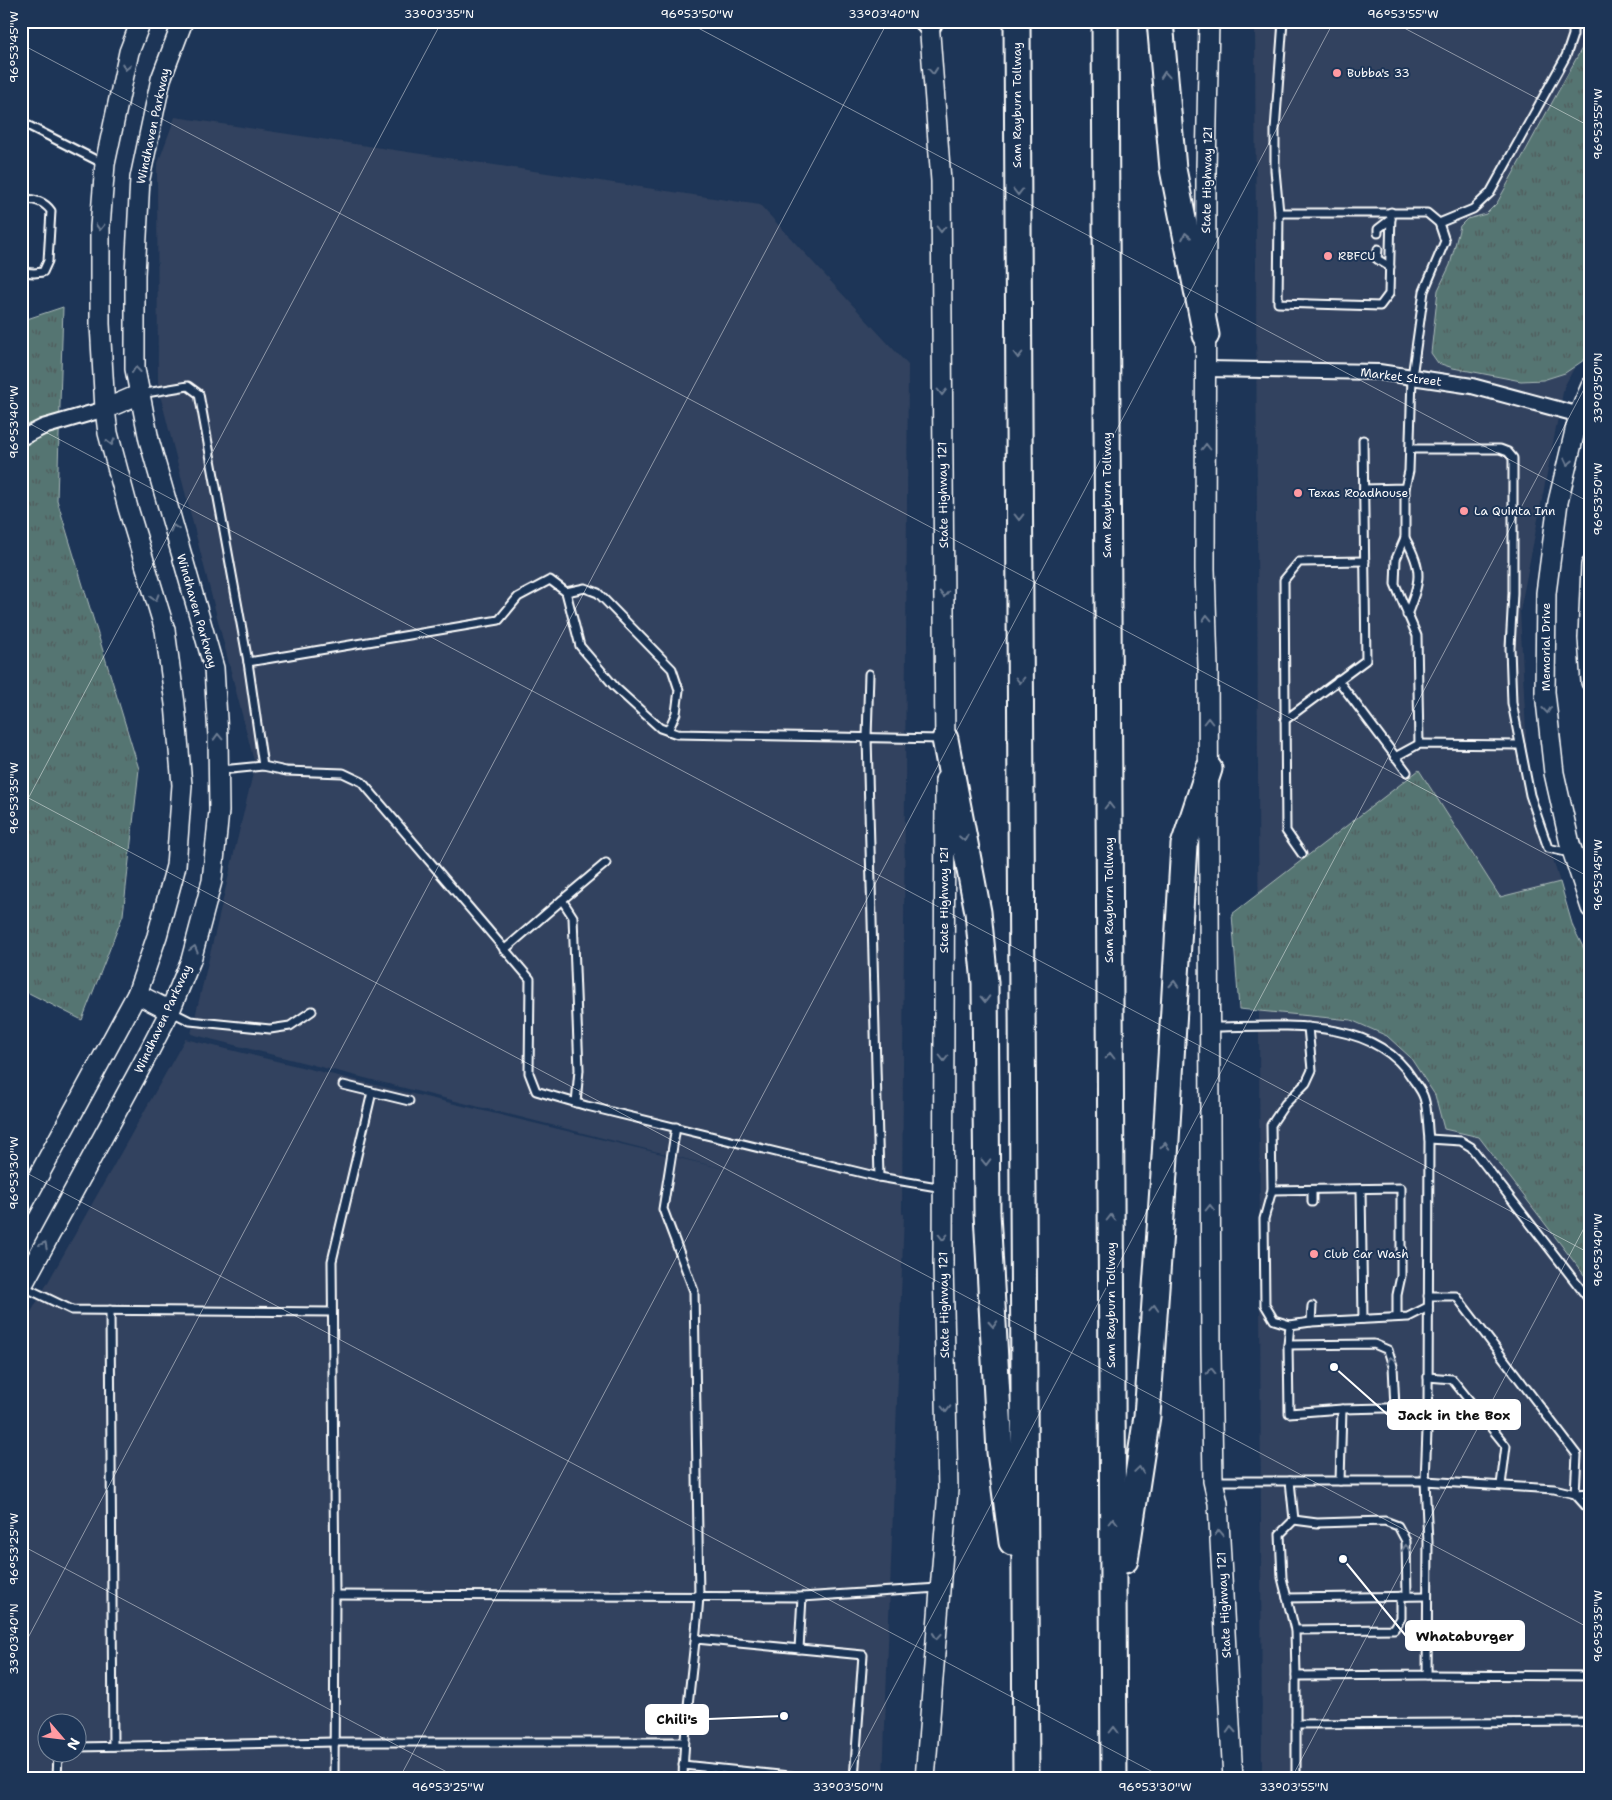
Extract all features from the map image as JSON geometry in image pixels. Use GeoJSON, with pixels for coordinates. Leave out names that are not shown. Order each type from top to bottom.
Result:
{"type":"FeatureCollection","features":[{"type":"Feature","properties":{"kind":"highway","name":"Sam Rayburn Tollway"},"geometry":{"type":"LineString","coordinates":[[1016,21],[1026,1779]]}},
{"type":"Feature","properties":{"kind":"highway","name":"Sam Rayburn Tollway"},"geometry":{"type":"LineString","coordinates":[[1105,21],[1114,1779]]}},
{"type":"Feature","properties":{"kind":"highway"},"geometry":{"type":"LineString","coordinates":[[1160,21],[1174,169],[1206,335]]}},
{"type":"Feature","properties":{"kind":"highway"},"geometry":{"type":"LineString","coordinates":[[945,739],[978,912],[985,983],[987,1213],[1000,1442],[1026,1657]]}},
{"type":"Feature","properties":{"kind":"highway"},"geometry":{"type":"LineString","coordinates":[[1114,1640],[1147,1416],[1184,845],[1209,769]]}},
{"type":"Feature","properties":{"kind":"main road"},"geometry":{"type":"LineString","coordinates":[[21,1208],[137,994],[157,936],[176,866],[182,785],[175,704],[165,630],[128,508],[108,433],[100,324],[100,227],[105,164],[129,52],[141,21]]}},
{"type":"Feature","properties":{"kind":"main road","name":"Windhaven Parkway"},"geometry":{"type":"LineString","coordinates":[[22,1287],[170,1011],[191,960],[212,881],[219,811],[214,668],[152,450],[135,369],[135,274],[140,178],[161,80],[183,21]]}},
{"type":"Feature","properties":{"kind":"main road","name":"State Highway 121"},"geometry":{"type":"LineString","coordinates":[[1210,21],[1206,170],[1205,569],[1209,769],[1213,1480],[1218,1504],[1233,1779]]}},
{"type":"Feature","properties":{"kind":"main road","name":"State Highway 121"},"geometry":{"type":"LineString","coordinates":[[925,1779],[948,1490],[943,1263],[945,739],[941,181],[929,22]]}},
{"type":"Feature","properties":{"kind":"main road","name":"Memorial Drive"},"geometry":{"type":"LineString","coordinates":[[1591,386],[1585,416],[1558,502],[1546,593],[1545,692],[1554,773],[1573,853],[1591,908]]}},
{"type":"Feature","properties":{"kind":"main road"},"geometry":{"type":"LineString","coordinates":[[105,409],[140,394]]}},
{"type":"Feature","properties":{"kind":"main road"},"geometry":{"type":"LineString","coordinates":[[1591,565],[1588,638],[1591,682]]}},
{"type":"Feature","properties":{"kind":"main road"},"geometry":{"type":"LineString","coordinates":[[137,994],[170,1011]]}},
{"type":"Feature","properties":{"kind":"street","name":"Market Street"},"geometry":{"type":"LineString","coordinates":[[1206,369],[1379,372],[1472,386],[1585,416]]}},
{"type":"Feature","properties":{"kind":"street"},"geometry":{"type":"LineString","coordinates":[[21,438],[43,427],[105,409]]}},
{"type":"Feature","properties":{"kind":"lane"},"geometry":{"type":"LineString","coordinates":[[1283,21],[1275,130],[1275,170],[1279,212],[1278,303],[1380,306],[1389,294],[1391,215]]}},
{"type":"Feature","properties":{"kind":"lane"},"geometry":{"type":"LineString","coordinates":[[1439,223],[1473,209],[1490,193],[1566,56],[1574,35],[1574,21]]}},
{"type":"Feature","properties":{"kind":"lane"},"geometry":{"type":"LineString","coordinates":[[21,122],[105,164]]}},
{"type":"Feature","properties":{"kind":"lane"},"geometry":{"type":"LineString","coordinates":[[21,198],[44,203],[51,211],[46,268],[43,272],[21,272]]}},
{"type":"Feature","properties":{"kind":"lane"},"geometry":{"type":"LineString","coordinates":[[1279,212],[1391,215],[1427,213],[1439,223],[1444,241],[1424,291],[1412,377],[1410,471],[1405,488],[1405,538],[1396,558],[1395,584],[1417,636],[1419,744]]}},
{"type":"Feature","properties":{"kind":"lane"},"geometry":{"type":"LineString","coordinates":[[1378,234],[1378,228],[1391,215]]}},
{"type":"Feature","properties":{"kind":"lane"},"geometry":{"type":"LineString","coordinates":[[1378,249],[1377,259],[1390,267]]}},
{"type":"Feature","properties":{"kind":"lane"},"geometry":{"type":"LineString","coordinates":[[140,394],[188,386],[199,394],[248,662],[263,766]]}},
{"type":"Feature","properties":{"kind":"lane"},"geometry":{"type":"LineString","coordinates":[[1285,720],[1366,660],[1363,440]]}},
{"type":"Feature","properties":{"kind":"lane"},"geometry":{"type":"LineString","coordinates":[[1410,448],[1500,449],[1508,452],[1513,458],[1513,594],[1510,648],[1512,703],[1530,795],[1548,848],[1573,853]]}},
{"type":"Feature","properties":{"kind":"lane"},"geometry":{"type":"LineString","coordinates":[[1364,489],[1405,488]]}},
{"type":"Feature","properties":{"kind":"lane"},"geometry":{"type":"LineString","coordinates":[[1405,538],[1416,557],[1418,585],[1407,615]]}},
{"type":"Feature","properties":{"kind":"lane"},"geometry":{"type":"LineString","coordinates":[[1302,854],[1286,831],[1284,580],[1299,562],[1364,561]]}},
{"type":"Feature","properties":{"kind":"lane"},"geometry":{"type":"LineString","coordinates":[[248,662],[499,620],[518,597],[550,580],[566,592],[580,646],[615,687],[660,728],[677,734],[945,739]]}},
{"type":"Feature","properties":{"kind":"lane"},"geometry":{"type":"LineString","coordinates":[[566,592],[585,588],[598,593],[672,669],[679,690],[676,713],[668,731]]}},
{"type":"Feature","properties":{"kind":"lane"},"geometry":{"type":"LineString","coordinates":[[869,674],[867,737],[879,1177]]}},
{"type":"Feature","properties":{"kind":"lane"},"geometry":{"type":"LineString","coordinates":[[1338,680],[1407,772]]}},
{"type":"Feature","properties":{"kind":"lane"},"geometry":{"type":"LineString","coordinates":[[1395,757],[1419,744],[1520,745]]}},
{"type":"Feature","properties":{"kind":"lane"},"geometry":{"type":"LineString","coordinates":[[219,770],[263,766],[286,771],[343,773],[362,782],[530,979],[529,1073],[536,1091],[576,1103],[879,1177],[943,1188]]}},
{"type":"Feature","properties":{"kind":"lane"},"geometry":{"type":"LineString","coordinates":[[504,950],[606,863]]}},
{"type":"Feature","properties":{"kind":"lane"},"geometry":{"type":"LineString","coordinates":[[562,900],[573,917],[579,1070],[576,1103]]}},
{"type":"Feature","properties":{"kind":"lane"},"geometry":{"type":"LineString","coordinates":[[170,1011],[190,1021],[270,1029],[290,1026],[312,1011]]}},
{"type":"Feature","properties":{"kind":"lane"},"geometry":{"type":"LineString","coordinates":[[1209,1027],[1308,1027],[1354,1034],[1386,1050],[1407,1069],[1424,1096],[1429,1140],[1428,1407],[1425,1481],[1427,1675]]}},
{"type":"Feature","properties":{"kind":"lane"},"geometry":{"type":"LineString","coordinates":[[1308,1027],[1312,1070],[1306,1083],[1285,1104],[1271,1125],[1272,1190],[1264,1219],[1265,1306],[1274,1320],[1290,1325],[1311,1322],[1408,1317],[1428,1307]]}},
{"type":"Feature","properties":{"kind":"lane"},"geometry":{"type":"LineString","coordinates":[[343,1085],[409,1101]]}},
{"type":"Feature","properties":{"kind":"lane"},"geometry":{"type":"LineString","coordinates":[[334,1779],[335,1595],[332,1261],[372,1092]]}},
{"type":"Feature","properties":{"kind":"lane"},"geometry":{"type":"LineString","coordinates":[[676,1127],[663,1209],[694,1291],[699,1596],[684,1742],[683,1779]]}},
{"type":"Feature","properties":{"kind":"lane"},"geometry":{"type":"LineString","coordinates":[[1429,1140],[1461,1141],[1471,1147],[1591,1302]]}},
{"type":"Feature","properties":{"kind":"lane"},"geometry":{"type":"LineString","coordinates":[[1272,1190],[1401,1188],[1401,1276],[1397,1295],[1397,1317]]}},
{"type":"Feature","properties":{"kind":"lane"},"geometry":{"type":"LineString","coordinates":[[1361,1189],[1363,1319]]}},
{"type":"Feature","properties":{"kind":"lane"},"geometry":{"type":"LineString","coordinates":[[1312,1190],[1312,1202]]}},
{"type":"Feature","properties":{"kind":"lane"},"geometry":{"type":"LineString","coordinates":[[22,1287],[72,1310],[332,1312]]}},
{"type":"Feature","properties":{"kind":"lane"},"geometry":{"type":"LineString","coordinates":[[1428,1296],[1456,1296],[1577,1455],[1575,1494],[1591,1512]]}},
{"type":"Feature","properties":{"kind":"lane"},"geometry":{"type":"LineString","coordinates":[[1311,1322],[1312,1306]]}},
{"type":"Feature","properties":{"kind":"lane"},"geometry":{"type":"LineString","coordinates":[[110,1310],[113,1746]]}},
{"type":"Feature","properties":{"kind":"lane"},"geometry":{"type":"LineString","coordinates":[[1290,1325],[1288,1345],[1289,1413],[1342,1409],[1428,1407]]}},
{"type":"Feature","properties":{"kind":"lane"},"geometry":{"type":"LineString","coordinates":[[1288,1345],[1374,1344],[1388,1350],[1393,1366],[1395,1408]]}},
{"type":"Feature","properties":{"kind":"lane"},"geometry":{"type":"LineString","coordinates":[[1428,1377],[1452,1379],[1506,1446],[1502,1485]]}},
{"type":"Feature","properties":{"kind":"lane"},"geometry":{"type":"LineString","coordinates":[[1340,1481],[1342,1409]]}},
{"type":"Feature","properties":{"kind":"lane"},"geometry":{"type":"LineString","coordinates":[[1213,1480],[1425,1481],[1554,1489],[1575,1494],[1591,1493]]}},
{"type":"Feature","properties":{"kind":"lane"},"geometry":{"type":"LineString","coordinates":[[1290,1481],[1294,1520]]}},
{"type":"Feature","properties":{"kind":"lane"},"geometry":{"type":"LineString","coordinates":[[1294,1520],[1316,1523],[1385,1522],[1398,1526],[1406,1541],[1404,1596],[1401,1618],[1394,1629],[1296,1630]]}},
{"type":"Feature","properties":{"kind":"lane"},"geometry":{"type":"LineString","coordinates":[[1294,1520],[1280,1534],[1282,1578],[1296,1630],[1296,1779]]}},
{"type":"Feature","properties":{"kind":"lane"},"geometry":{"type":"LineString","coordinates":[[335,1595],[802,1597],[941,1587]]}},
{"type":"Feature","properties":{"kind":"lane"},"geometry":{"type":"LineString","coordinates":[[1287,1598],[1427,1596]]}},
{"type":"Feature","properties":{"kind":"lane"},"geometry":{"type":"LineString","coordinates":[[799,1649],[802,1597]]}},
{"type":"Feature","properties":{"kind":"lane"},"geometry":{"type":"LineString","coordinates":[[696,1639],[863,1655],[854,1779]]}},
{"type":"Feature","properties":{"kind":"lane"},"geometry":{"type":"LineString","coordinates":[[1296,1676],[1591,1676]]}},
{"type":"Feature","properties":{"kind":"lane"},"geometry":{"type":"LineString","coordinates":[[1296,1724],[1591,1722]]}},
{"type":"Feature","properties":{"kind":"lane"},"geometry":{"type":"LineString","coordinates":[[88,1747],[334,1742],[684,1742]]}},
{"type":"Feature","properties":{"kind":"lane"},"geometry":{"type":"LineString","coordinates":[[58,1762],[58,1779]]}},
{"type":"Feature","properties":{"kind":"lane"},"geometry":{"type":"LineString","coordinates":[[684,1766],[818,1779]]}},
{"type":"Feature","properties":{"kind":"shaded area"},"geometry":{"type":"Polygon","coordinates":[[[1255,21],[1591,21],[1591,336],[1564,387],[1520,611],[1528,774],[1573,927],[1591,963],[1591,1779],[1262,1779],[1255,21]]]}},
{"type":"Feature","properties":{"kind":"shaded area"},"geometry":{"type":"Polygon","coordinates":[[[175,117],[760,205],[908,365],[902,1213],[904,1214],[883,1779],[21,1779],[21,1330],[185,1039],[737,1172],[191,1034],[255,765],[158,387],[157,166],[175,117]]]}},
{"type":"Feature","properties":{"kind":"green space"},"geometry":{"type":"Polygon","coordinates":[[[1582,21],[1591,21],[1591,353],[1565,373],[1543,380],[1521,381],[1453,368],[1438,363],[1431,353],[1438,290],[1450,265],[1460,226],[1467,219],[1486,214],[1497,203],[1582,48],[1582,21]]]}},
{"type":"Feature","properties":{"kind":"green space"},"geometry":{"type":"Polygon","coordinates":[[[63,307],[57,500],[139,769],[123,915],[82,1020],[21,989],[21,321],[63,307]]]}},
{"type":"Feature","properties":{"kind":"green space"},"geometry":{"type":"Polygon","coordinates":[[[1419,770],[1500,897],[1560,882],[1573,927],[1591,963],[1591,1284],[1479,1137],[1444,1129],[1435,1095],[1410,1057],[1387,1036],[1351,1020],[1239,1009],[1232,914],[1419,770]]]}},
{"type":"Feature","properties":{"kind":"place","name":"Bubba's 33"},"geometry":{"type":"Point","coordinates":[1337,73]}},
{"type":"Feature","properties":{"kind":"place","name":"RBFCU"},"geometry":{"type":"Point","coordinates":[1328,256]}},
{"type":"Feature","properties":{"kind":"place","name":"Texas Roadhouse"},"geometry":{"type":"Point","coordinates":[1298,493]}},
{"type":"Feature","properties":{"kind":"place","name":"La Quinta Inn"},"geometry":{"type":"Point","coordinates":[1464,511]}},
{"type":"Feature","properties":{"kind":"place","name":"Club Car Wash"},"geometry":{"type":"Point","coordinates":[1314,1254]}},
{"type":"Feature","properties":{"kind":"place","name":"Jack in the Box"},"geometry":{"type":"Point","coordinates":[1334,1367]}},
{"type":"Feature","properties":{"kind":"place","name":"Whataburger"},"geometry":{"type":"Point","coordinates":[1343,1559]}},
{"type":"Feature","properties":{"kind":"place","name":"Chili's"},"geometry":{"type":"Point","coordinates":[784,1716]}}]}
